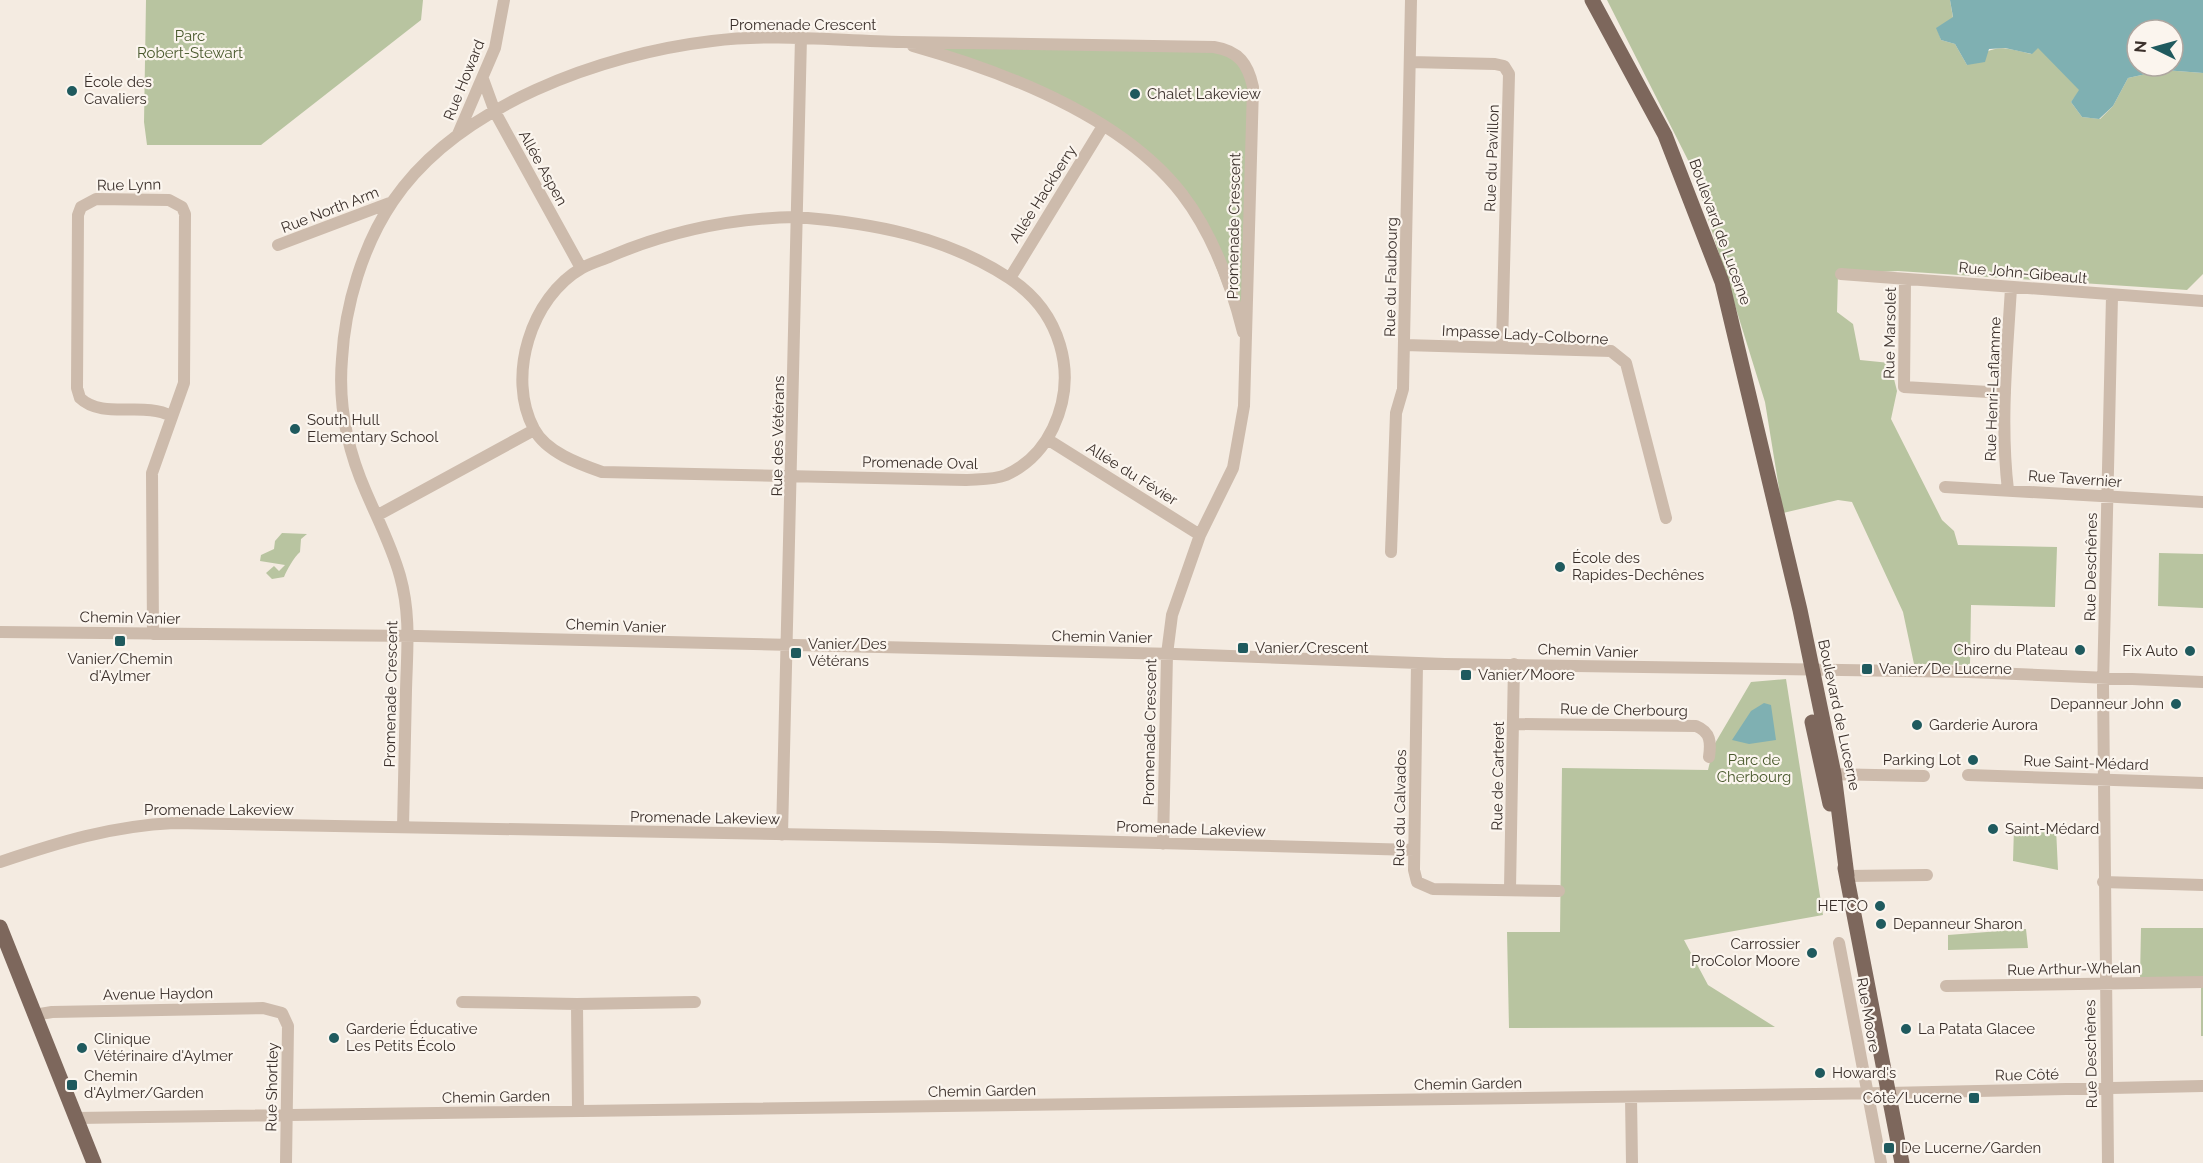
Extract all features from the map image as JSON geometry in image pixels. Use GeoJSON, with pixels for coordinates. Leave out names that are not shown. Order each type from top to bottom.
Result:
{"type":"FeatureCollection","features":[{"type":"Feature","properties":{"kind":"main road","name":"Boulevard de Lucerne"},"geometry":{"type":"LineString","coordinates":[[1592,0],[1665,135],[1722,282],[1770,492],[1828,774],[1902,1163]]}},
{"type":"Feature","properties":{"kind":"main road"},"geometry":{"type":"LineString","coordinates":[[0,927],[94,1163]]}},
{"type":"Feature","properties":{"kind":"street","name":"Rue Howard"},"geometry":{"type":"LineString","coordinates":[[457,135],[483,80],[495,48],[504,0]]}},
{"type":"Feature","properties":{"kind":"street","name":"Rue du Faubourg"},"geometry":{"type":"LineString","coordinates":[[1391,552],[1395,413],[1403,397],[1411,0]]}},
{"type":"Feature","properties":{"kind":"street","name":"Promenade Crescent"},"geometry":{"type":"LineString","coordinates":[[403,827],[409,636],[401,578],[348,444],[343,415],[342,358],[354,287],[364,260],[392,202],[406,184],[457,135],[495,112],[557,82],[631,58],[710,41],[801,37],[899,42],[1214,47],[1236,53],[1244,61],[1253,87],[1244,406],[1233,468],[1200,536],[1172,615],[1167,654],[1163,844]]}},
{"type":"Feature","properties":{"kind":"street","name":"Rue des Vétérans"},"geometry":{"type":"LineString","coordinates":[[782,835],[801,37]]}},
{"type":"Feature","properties":{"kind":"street","name":"Promenade Crescent"},"geometry":{"type":"LineString","coordinates":[[899,42],[936,52],[1032,89],[1103,126],[1149,160],[1183,195],[1212,244],[1238,314],[1247,348]]}},
{"type":"Feature","properties":{"kind":"street","name":"Rue du Pavillon"},"geometry":{"type":"LineString","coordinates":[[1410,62],[1495,63],[1504,66],[1509,74],[1502,346]]}},
{"type":"Feature","properties":{"kind":"street","name":"Allée Aspen"},"geometry":{"type":"LineString","coordinates":[[483,80],[495,112],[581,268]]}},
{"type":"Feature","properties":{"kind":"street","name":"Allée Hackberry"},"geometry":{"type":"LineString","coordinates":[[1010,278],[1103,126]]}},
{"type":"Feature","properties":{"kind":"street","name":"Rue Lynn"},"geometry":{"type":"LineString","coordinates":[[153,634],[152,473],[184,383],[186,370],[185,214],[182,207],[169,200],[96,199],[87,202],[78,215],[77,388],[80,398],[95,407],[154,409],[171,416]]}},
{"type":"Feature","properties":{"kind":"street","name":"Rue North Arm"},"geometry":{"type":"LineString","coordinates":[[278,245],[392,202]]}},
{"type":"Feature","properties":{"kind":"street","name":"Promenade Oval"},"geometry":{"type":"LineString","coordinates":[[797,217],[870,224],[906,232],[940,244],[1010,278],[1032,297],[1046,314],[1059,336],[1065,360],[1066,385],[1061,412],[1038,453],[1004,476],[966,480],[602,472],[575,463],[554,449],[534,430],[525,398],[523,366],[529,335],[541,309],[552,294],[581,268],[666,236],[733,222],[797,217]]}},
{"type":"Feature","properties":{"kind":"street","name":"Rue John-Gibeault"},"geometry":{"type":"LineString","coordinates":[[1841,274],[2203,301]]}},
{"type":"Feature","properties":{"kind":"street","name":"Rue Marsolet"},"geometry":{"type":"LineString","coordinates":[[1905,279],[1904,387],[2005,393]]}},
{"type":"Feature","properties":{"kind":"street","name":"Rue Henri-Laflamme"},"geometry":{"type":"LineString","coordinates":[[2008,490],[2004,460],[2011,288]]}},
{"type":"Feature","properties":{"kind":"street","name":"Rue Deschênes"},"geometry":{"type":"LineString","coordinates":[[2108,1163],[2103,778],[2112,296]]}},
{"type":"Feature","properties":{"kind":"street","name":"Impasse Lady-Colborne"},"geometry":{"type":"LineString","coordinates":[[1404,345],[1502,346],[1611,351],[1626,363],[1666,518]]}},
{"type":"Feature","properties":{"kind":"street"},"geometry":{"type":"LineString","coordinates":[[378,515],[534,430]]}},
{"type":"Feature","properties":{"kind":"street","name":"Allée du Févier"},"geometry":{"type":"LineString","coordinates":[[1047,439],[1200,536]]}},
{"type":"Feature","properties":{"kind":"street","name":"Rue Tavernier"},"geometry":{"type":"LineString","coordinates":[[1945,487],[2203,502]]}},
{"type":"Feature","properties":{"kind":"street","name":"Chemin Vanier"},"geometry":{"type":"LineString","coordinates":[[0,632],[409,636],[1167,654],[1417,663],[1969,672],[2203,682]]}},
{"type":"Feature","properties":{"kind":"street","name":"Rue du Calvados"},"geometry":{"type":"LineString","coordinates":[[1417,663],[1414,850],[1415,876],[1421,886],[1432,889],[1559,891]]}},
{"type":"Feature","properties":{"kind":"street","name":"Rue de Carteret"},"geometry":{"type":"LineString","coordinates":[[1510,889],[1514,664]]}},
{"type":"Feature","properties":{"kind":"street","name":"Rue de Cherbourg"},"geometry":{"type":"LineString","coordinates":[[1514,724],[1696,726],[1705,731],[1711,743],[1709,757]]}},
{"type":"Feature","properties":{"kind":"street"},"geometry":{"type":"LineString","coordinates":[[1828,774],[1924,776]]}},
{"type":"Feature","properties":{"kind":"street","name":"Rue Saint-Médard"},"geometry":{"type":"LineString","coordinates":[[1968,775],[2203,783]]}},
{"type":"Feature","properties":{"kind":"street","name":"Promenade Lakeview"},"geometry":{"type":"LineString","coordinates":[[0,862],[78,836],[143,824],[253,823],[1414,850]]}},
{"type":"Feature","properties":{"kind":"street"},"geometry":{"type":"LineString","coordinates":[[1847,876],[1927,875]]}},
{"type":"Feature","properties":{"kind":"street"},"geometry":{"type":"LineString","coordinates":[[2103,882],[2203,885]]}},
{"type":"Feature","properties":{"kind":"street","name":"Rue Moore"},"geometry":{"type":"LineString","coordinates":[[1839,944],[1881,1163]]}},
{"type":"Feature","properties":{"kind":"street","name":"Rue Arthur-Whelan"},"geometry":{"type":"LineString","coordinates":[[1946,986],[2203,982]]}},
{"type":"Feature","properties":{"kind":"street"},"geometry":{"type":"LineString","coordinates":[[462,1002],[577,1004],[695,1002]]}},
{"type":"Feature","properties":{"kind":"street"},"geometry":{"type":"LineString","coordinates":[[577,1004],[578,1111]]}},
{"type":"Feature","properties":{"kind":"street","name":"Avenue Haydon"},"geometry":{"type":"LineString","coordinates":[[34,1016],[52,1012],[237,1007],[271,1009],[282,1013]]}},
{"type":"Feature","properties":{"kind":"street","name":"Rue Shortley"},"geometry":{"type":"LineString","coordinates":[[282,1013],[288,1026],[286,1163]]}},
{"type":"Feature","properties":{"kind":"street","name":"Rue Côté"},"geometry":{"type":"LineString","coordinates":[[1888,1093],[2203,1086]]}},
{"type":"Feature","properties":{"kind":"street","name":"Chemin Garden"},"geometry":{"type":"LineString","coordinates":[[76,1118],[1888,1093]]}},
{"type":"Feature","properties":{"kind":"street"},"geometry":{"type":"LineString","coordinates":[[1631,1097],[1632,1163]]}},
{"type":"Feature","properties":{"kind":"green space","name":"Parc Robert-Stewart"},"geometry":{"type":"Polygon","coordinates":[[[146,0],[423,0],[421,20],[261,145],[147,145],[144,122],[146,0]]]}},
{"type":"Feature","properties":{"kind":"green space"},"geometry":{"type":"Polygon","coordinates":[[[1607,0],[1950,0],[1953,18],[1937,28],[1941,40],[1955,44],[1967,65],[1991,50],[2004,48],[2031,54],[2038,47],[2080,90],[2071,102],[2082,117],[2100,119],[2113,106],[2128,78],[2185,78],[2185,72],[2203,73],[2203,274],[2187,290],[1898,271],[1838,274],[1837,312],[1853,324],[1860,360],[1890,363],[1897,391],[1891,419],[1942,520],[1954,531],[1958,545],[2057,547],[2055,607],[1971,605],[1970,665],[1914,664],[1903,612],[1852,502],[1838,500],[1783,513],[1765,402],[1693,170],[1607,0]]]}},
{"type":"Feature","properties":{"kind":"green space"},"geometry":{"type":"Polygon","coordinates":[[[949,41],[1226,49],[1250,74],[1247,348],[1198,219],[1149,161],[1065,105],[936,52],[949,41]]]}},
{"type":"Feature","properties":{"kind":"green space"},"geometry":{"type":"Polygon","coordinates":[[[282,533],[307,534],[301,539],[300,552],[284,577],[272,579],[266,573],[274,566],[279,571],[285,565],[260,561],[261,555],[274,549],[275,541],[282,533]]]}},
{"type":"Feature","properties":{"kind":"green space"},"geometry":{"type":"Polygon","coordinates":[[[2159,553],[2203,554],[2203,608],[2158,606],[2159,553]]]}},
{"type":"Feature","properties":{"kind":"green space","name":"Parc de Cherbourg"},"geometry":{"type":"Polygon","coordinates":[[[1786,679],[1823,915],[1684,940],[1708,985],[1775,1027],[1509,1028],[1507,932],[1560,932],[1562,768],[1708,770],[1714,745],[1751,682],[1786,679]]]}},
{"type":"Feature","properties":{"kind":"green space"},"geometry":{"type":"Polygon","coordinates":[[[2014,827],[2056,828],[2058,870],[2013,861],[2014,827]]]}},
{"type":"Feature","properties":{"kind":"green space"},"geometry":{"type":"Polygon","coordinates":[[[2141,928],[2203,928],[2203,1036],[2201,1036],[2201,987],[2140,979],[2141,928]]]}},
{"type":"Feature","properties":{"kind":"green space"},"geometry":{"type":"Polygon","coordinates":[[[2026,929],[2028,948],[1948,950],[1948,935],[2026,929]]]}},
{"type":"Feature","properties":{"kind":"water"},"geometry":{"type":"Polygon","coordinates":[[[1950,0],[2203,0],[2203,73],[2185,72],[2185,18],[2125,18],[2125,78],[2128,78],[2113,106],[2099,119],[2082,117],[2071,102],[2079,90],[2038,48],[2032,54],[2005,48],[1989,49],[1985,62],[1967,65],[1955,44],[1941,40],[1936,28],[1953,17],[1950,0]]]}},
{"type":"Feature","properties":{"kind":"water"},"geometry":{"type":"Polygon","coordinates":[[[1764,703],[1771,705],[1776,740],[1749,744],[1732,740],[1751,711],[1764,703]]]}},
{"type":"Feature","properties":{"kind":"place","name":"École des Cavaliers"},"geometry":{"type":"Point","coordinates":[72,91]}},
{"type":"Feature","properties":{"kind":"place","name":"Chalet Lakeview"},"geometry":{"type":"Point","coordinates":[1135,94]}},
{"type":"Feature","properties":{"kind":"place","name":"South Hull Elementary School"},"geometry":{"type":"Point","coordinates":[295,429]}},
{"type":"Feature","properties":{"kind":"place","name":"École des Rapides-Dechênes"},"geometry":{"type":"Point","coordinates":[1560,567]}},
{"type":"Feature","properties":{"kind":"place","name":"Vanier/Chemin d'Aylmer"},"geometry":{"type":"Point","coordinates":[120,641]}},
{"type":"Feature","properties":{"kind":"place","name":"Vanier/Crescent"},"geometry":{"type":"Point","coordinates":[1243,648]}},
{"type":"Feature","properties":{"kind":"place","name":"Chiro du Plateau"},"geometry":{"type":"Point","coordinates":[2080,650]}},
{"type":"Feature","properties":{"kind":"place","name":"Fix Auto"},"geometry":{"type":"Point","coordinates":[2190,651]}},
{"type":"Feature","properties":{"kind":"place","name":"Vanier/Des Vétérans"},"geometry":{"type":"Point","coordinates":[796,653]}},
{"type":"Feature","properties":{"kind":"place","name":"Vanier/De Lucerne"},"geometry":{"type":"Point","coordinates":[1867,669]}},
{"type":"Feature","properties":{"kind":"place","name":"Vanier/Moore"},"geometry":{"type":"Point","coordinates":[1466,675]}},
{"type":"Feature","properties":{"kind":"place","name":"Depanneur John"},"geometry":{"type":"Point","coordinates":[2176,704]}},
{"type":"Feature","properties":{"kind":"place","name":"Garderie Aurora"},"geometry":{"type":"Point","coordinates":[1917,725]}},
{"type":"Feature","properties":{"kind":"place","name":"Parking Lot"},"geometry":{"type":"Point","coordinates":[1973,760]}},
{"type":"Feature","properties":{"kind":"place","name":"Saint-Médard"},"geometry":{"type":"Point","coordinates":[1993,829]}},
{"type":"Feature","properties":{"kind":"place","name":"HETCO"},"geometry":{"type":"Point","coordinates":[1880,906]}},
{"type":"Feature","properties":{"kind":"place","name":"Depanneur Sharon"},"geometry":{"type":"Point","coordinates":[1881,924]}},
{"type":"Feature","properties":{"kind":"place","name":"Carrossier ProColor Moore"},"geometry":{"type":"Point","coordinates":[1812,953]}},
{"type":"Feature","properties":{"kind":"place","name":"La Patata Glacee"},"geometry":{"type":"Point","coordinates":[1906,1029]}},
{"type":"Feature","properties":{"kind":"place","name":"Garderie Éducative Les Petits Écolo"},"geometry":{"type":"Point","coordinates":[334,1038]}},
{"type":"Feature","properties":{"kind":"place","name":"Clinique Vétérinaire d'Aylmer"},"geometry":{"type":"Point","coordinates":[82,1048]}},
{"type":"Feature","properties":{"kind":"place","name":"Howard's"},"geometry":{"type":"Point","coordinates":[1820,1073]}},
{"type":"Feature","properties":{"kind":"place","name":"Chemin d'Aylmer/Garden"},"geometry":{"type":"Point","coordinates":[72,1085]}},
{"type":"Feature","properties":{"kind":"place","name":"Côté/Lucerne"},"geometry":{"type":"Point","coordinates":[1974,1098]}},
{"type":"Feature","properties":{"kind":"place","name":"De Lucerne/Garden"},"geometry":{"type":"Point","coordinates":[1889,1148]}}]}
